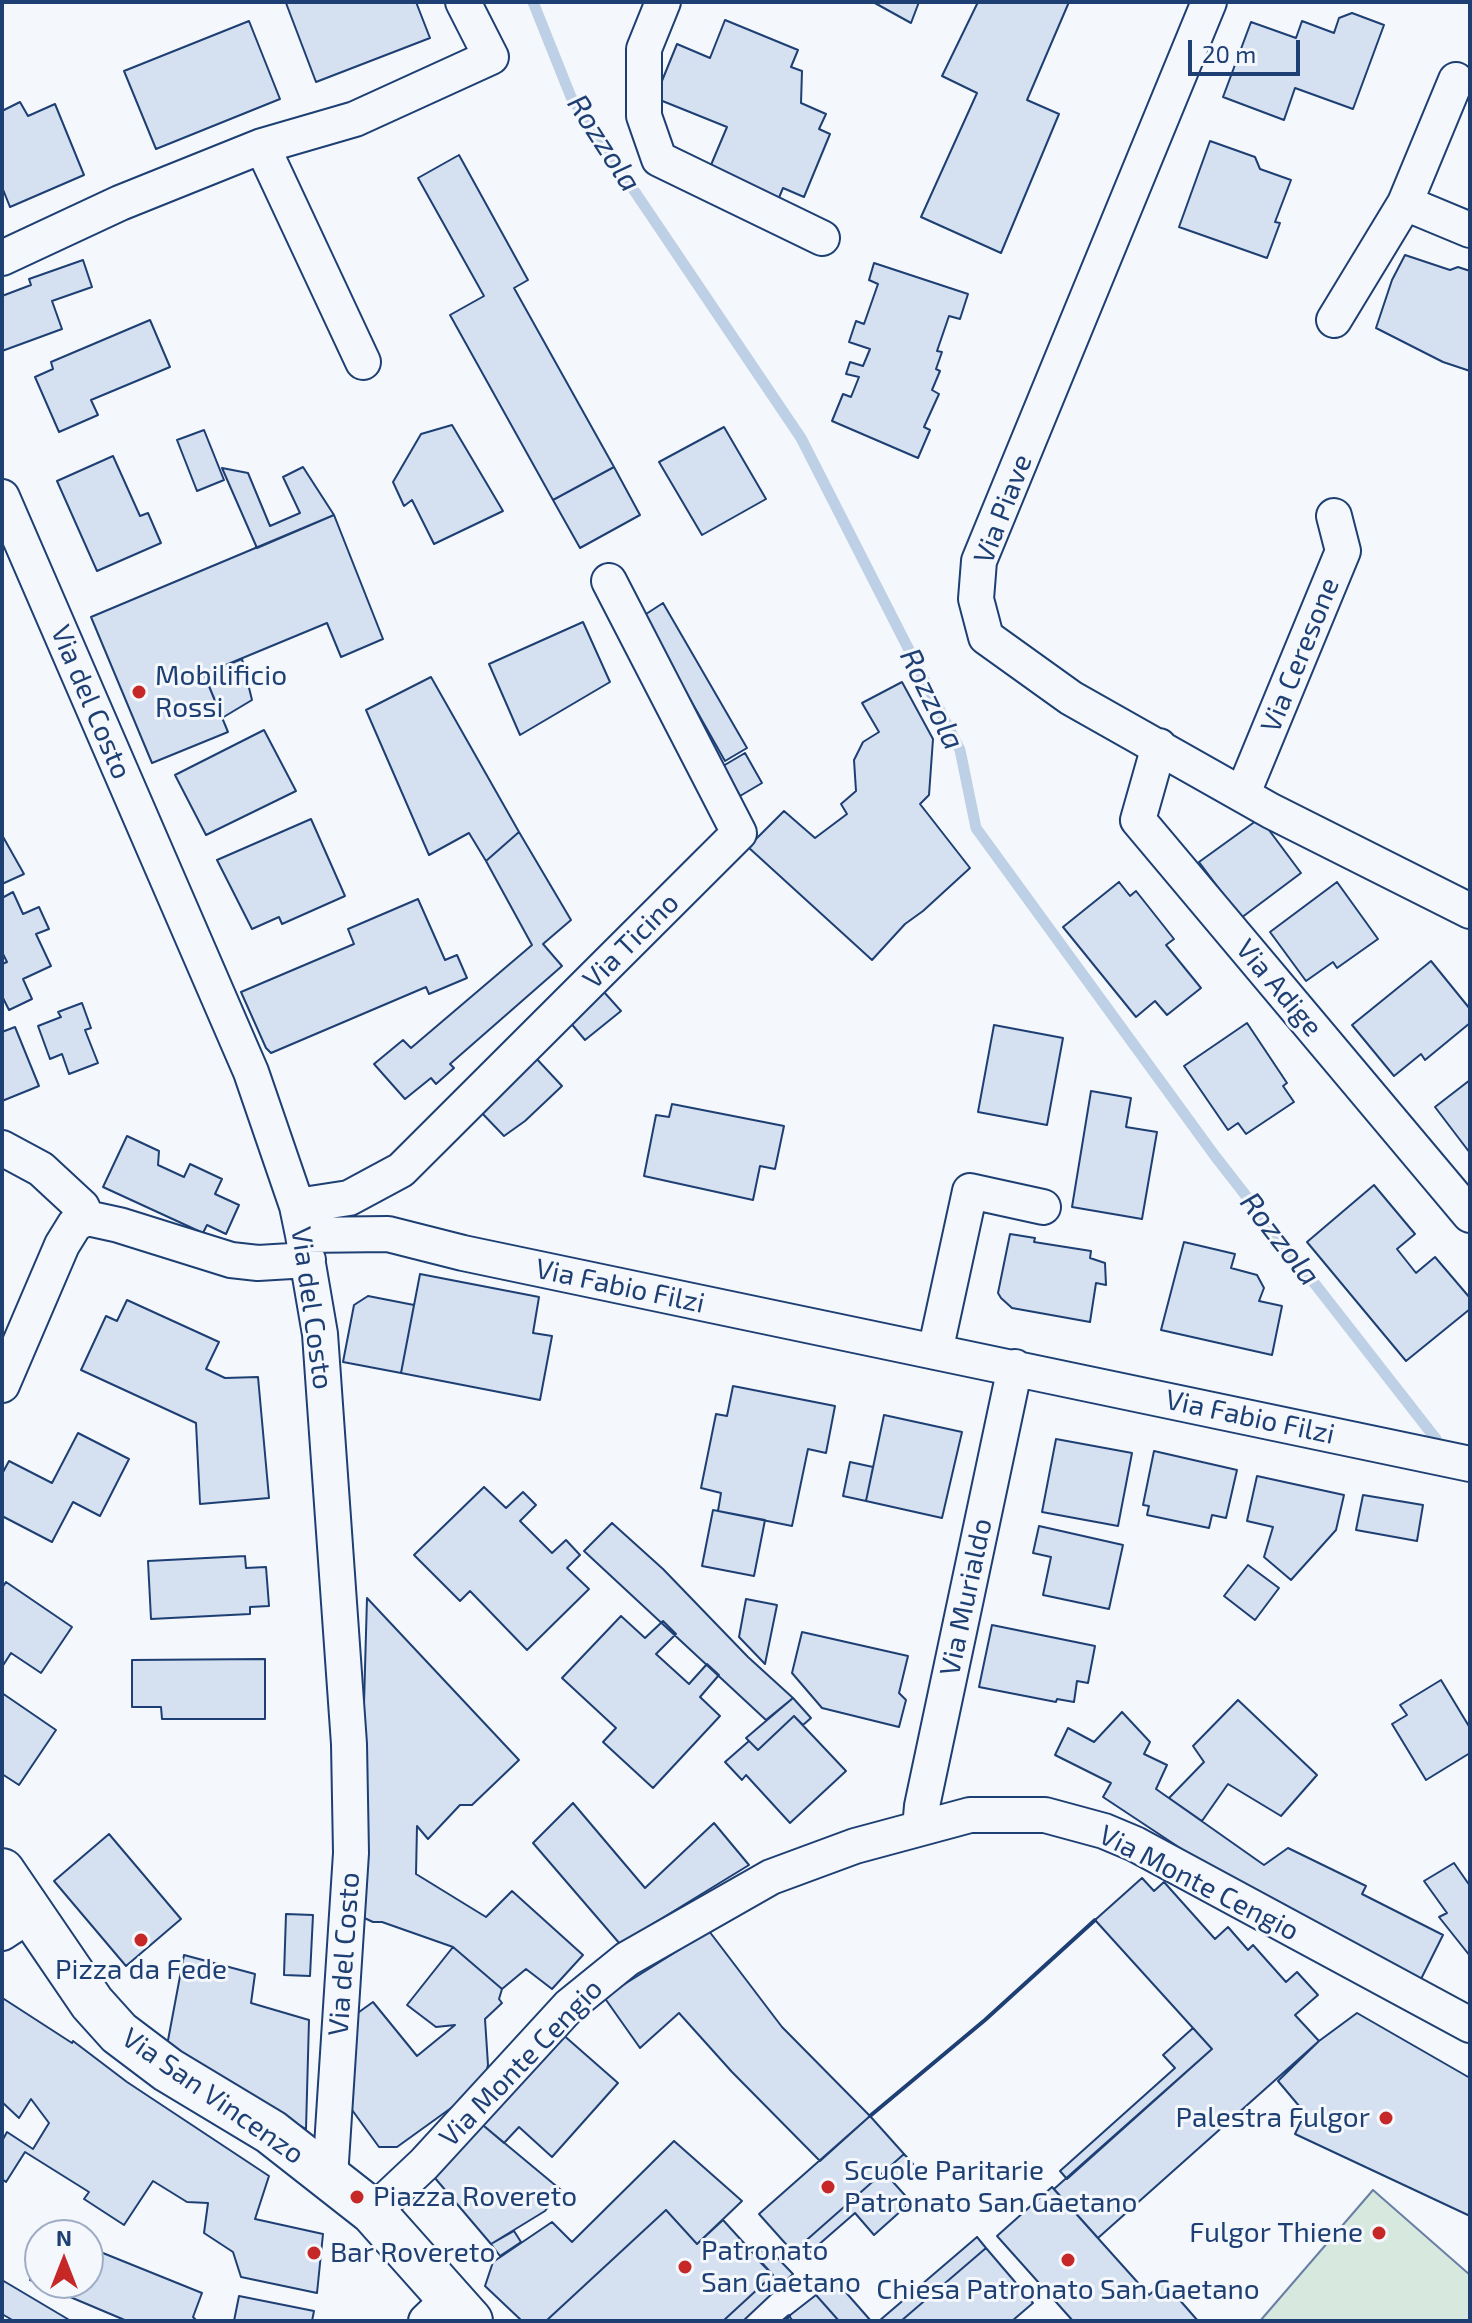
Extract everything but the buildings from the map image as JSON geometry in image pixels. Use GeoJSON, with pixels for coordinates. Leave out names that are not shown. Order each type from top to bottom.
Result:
{"type":"FeatureCollection","features":[{"type":"Feature","properties":{"kind":"street"},"geometry":{"type":"LineString","coordinates":[[2,258],[120,203],[262,146],[355,119],[491,57],[463,2]]}},
{"type":"Feature","properties":{"kind":"street"},"geometry":{"type":"LineString","coordinates":[[663,2],[644,49],[644,116],[659,159],[822,238]]}},
{"type":"Feature","properties":{"kind":"street","name":"Via Piave"},"geometry":{"type":"LineString","coordinates":[[1209,2],[979,561],[976,599],[986,637],[1071,698],[1271,811],[1470,911]]}},
{"type":"Feature","properties":{"kind":"street"},"geometry":{"type":"LineString","coordinates":[[1334,320],[1405,203],[1456,80]]}},
{"type":"Feature","properties":{"kind":"street"},"geometry":{"type":"LineString","coordinates":[[262,146],[363,362]]}},
{"type":"Feature","properties":{"kind":"street"},"geometry":{"type":"LineString","coordinates":[[1405,203],[1470,230]]}},
{"type":"Feature","properties":{"kind":"street","name":"Via del Costo"},"geometry":{"type":"LineString","coordinates":[[2,497],[251,1072],[303,1233],[320,1334],[349,1744],[351,1853],[330,2177]]}},
{"type":"Feature","properties":{"kind":"street","name":"Via Ceresone"},"geometry":{"type":"LineString","coordinates":[[1243,793],[1343,551],[1334,516]]}},
{"type":"Feature","properties":{"kind":"street","name":"Via Ticino"},"geometry":{"type":"LineString","coordinates":[[303,1233],[349,1198],[401,1170],[739,833],[609,581]]}},
{"type":"Feature","properties":{"kind":"street","name":"Via Adige"},"geometry":{"type":"LineString","coordinates":[[1159,746],[1138,820],[1470,1215]]}},
{"type":"Feature","properties":{"kind":"street"},"geometry":{"type":"LineString","coordinates":[[2,1148],[41,1169],[82,1207],[87,1218]]}},
{"type":"Feature","properties":{"kind":"street"},"geometry":{"type":"LineString","coordinates":[[935,1352],[970,1191],[1043,1207]]}},
{"type":"Feature","properties":{"kind":"street"},"geometry":{"type":"LineString","coordinates":[[2,1385],[62,1245],[75,1224],[87,1218],[231,1260],[258,1263],[303,1233]]}},
{"type":"Feature","properties":{"kind":"street","name":"Via Fabio Filzi"},"geometry":{"type":"LineString","coordinates":[[303,1233],[388,1234],[463,1253],[1470,1464]]}},
{"type":"Feature","properties":{"kind":"street","name":"Via Murialdo"},"geometry":{"type":"LineString","coordinates":[[920,1828],[1015,1367]]}},
{"type":"Feature","properties":{"kind":"street","name":"Via Monte Cengio"},"geometry":{"type":"LineString","coordinates":[[373,2212],[424,2164],[569,2006],[627,1959],[771,1877],[855,1846],[970,1815],[1045,1815],[1104,1831],[1135,1844],[1470,2025]]}},
{"type":"Feature","properties":{"kind":"street","name":"Via San Vincenzo"},"geometry":{"type":"LineString","coordinates":[[2,1871],[17,1923],[119,2033],[168,2070],[271,2132],[373,2212],[449,2313]]}},
{"type":"Feature","properties":{"kind":"shaded area","name":"Fulgor Thiene"},"geometry":{"type":"Polygon","coordinates":[[[1373,2190],[1470,2275],[1470,2321],[1260,2321],[1373,2190]]]}},
{"type":"Feature","properties":{"kind":"waterway","name":"Rozzola"},"geometry":{"type":"LineString","coordinates":[[533,2],[571,97],[801,438],[960,750],[976,828],[1215,1156],[1436,1439]]}},
{"type":"Feature","properties":{"kind":"wall"},"geometry":{"type":"LineString","coordinates":[[870,2116],[985,2020],[1095,1920]]}},
{"type":"Feature","properties":{"kind":"wall"},"geometry":{"type":"LineString","coordinates":[[783,2321],[789,2316]]}},
{"type":"Feature","properties":{"kind":"place","name":"Mobilificio Rossi"},"geometry":{"type":"Point","coordinates":[139,692]}},
{"type":"Feature","properties":{"kind":"place","name":"Pizza da Fede"},"geometry":{"type":"Point","coordinates":[141,1940]}},
{"type":"Feature","properties":{"kind":"place","name":"Palestra Fulgor"},"geometry":{"type":"Point","coordinates":[1386,2118]}},
{"type":"Feature","properties":{"kind":"place","name":"Scuole Paritarie Patronato San Gaetano"},"geometry":{"type":"Point","coordinates":[828,2187]}},
{"type":"Feature","properties":{"kind":"place","name":"Piazza Rovereto"},"geometry":{"type":"Point","coordinates":[357,2197]}},
{"type":"Feature","properties":{"kind":"place","name":"Fulgor Thiene"},"geometry":{"type":"Point","coordinates":[1379,2233]}},
{"type":"Feature","properties":{"kind":"place","name":"Bar Rovereto"},"geometry":{"type":"Point","coordinates":[314,2253]}},
{"type":"Feature","properties":{"kind":"place","name":"Chiesa Patronato San Gaetano"},"geometry":{"type":"Point","coordinates":[1068,2260]}},
{"type":"Feature","properties":{"kind":"place","name":"Patronato San Gaetano"},"geometry":{"type":"Point","coordinates":[685,2267]}}]}
